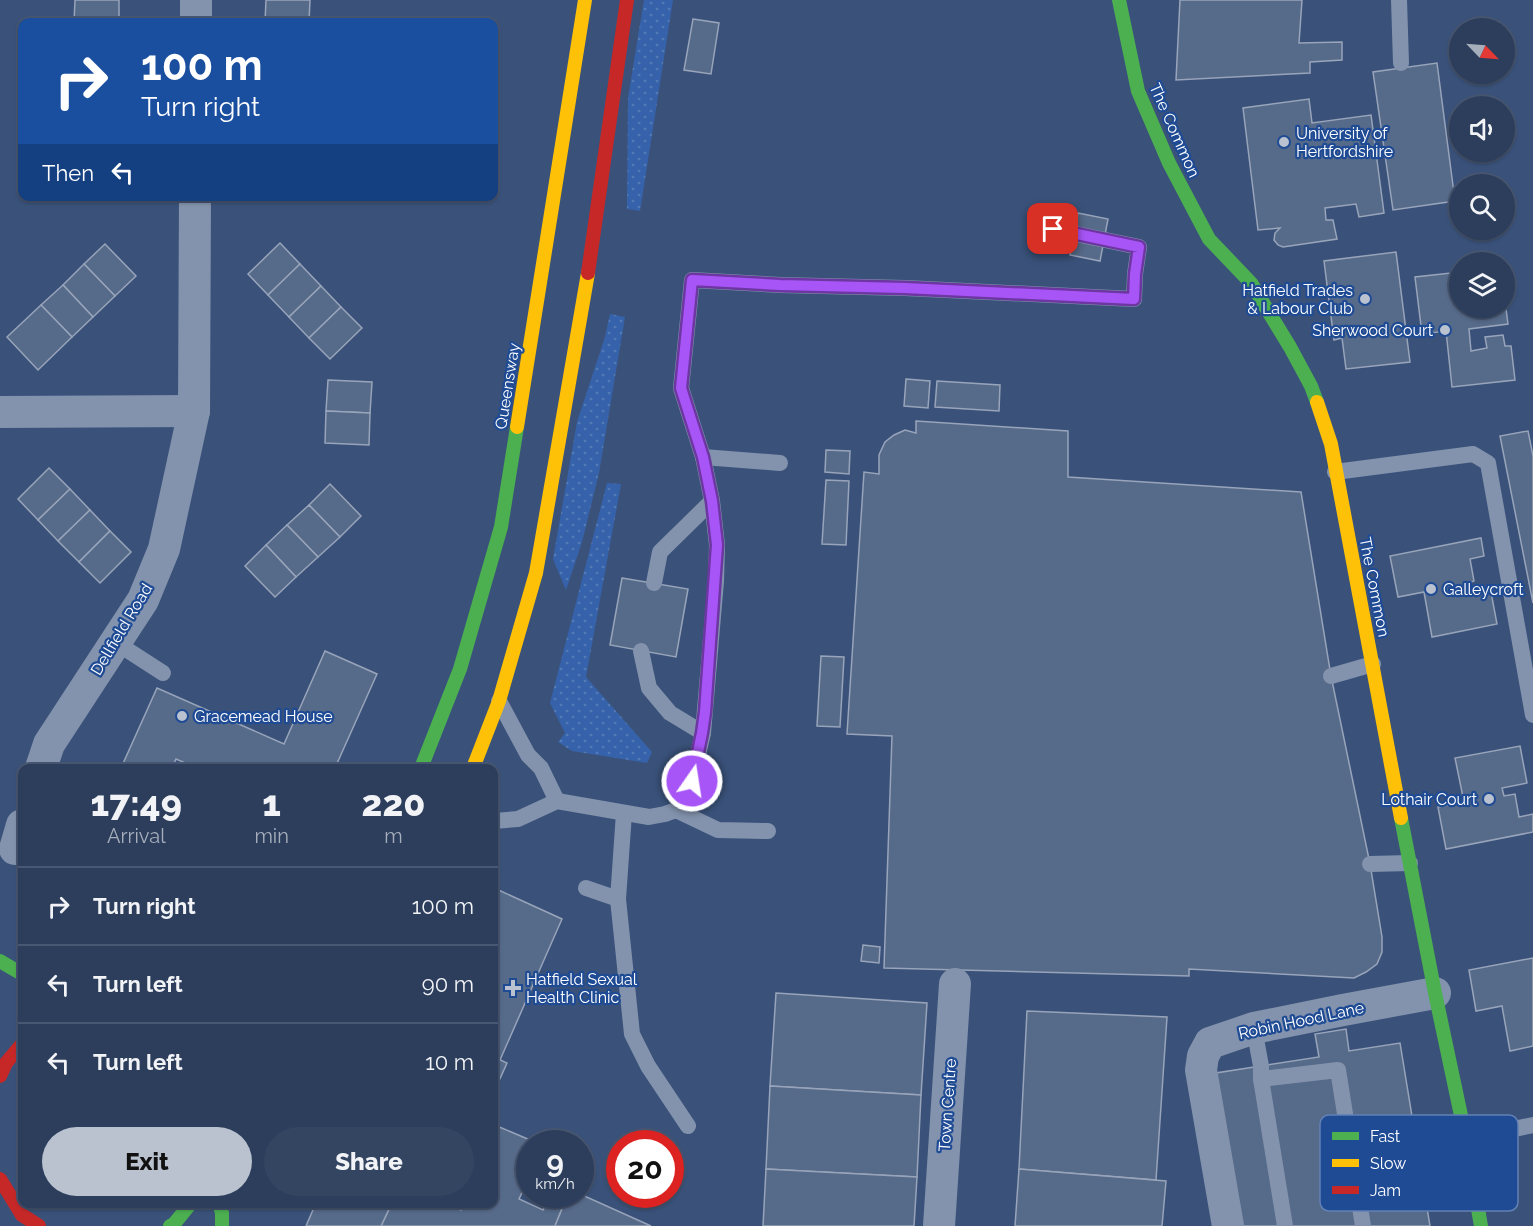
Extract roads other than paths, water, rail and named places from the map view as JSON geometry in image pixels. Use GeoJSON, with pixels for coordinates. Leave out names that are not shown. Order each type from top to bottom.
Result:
{"type":"FeatureCollection","features":[{"type":"Feature","properties":{"kind":"main road","name":"Queensway"},"geometry":{"type":"LineString","coordinates":[[423,764],[460,669],[501,527],[585,0]]}},
{"type":"Feature","properties":{"kind":"main road"},"geometry":{"type":"LineString","coordinates":[[475,764],[499,701],[536,573],[585,293],[627,0]]}},
{"type":"Feature","properties":{"kind":"main road","name":"The Common"},"geometry":{"type":"LineString","coordinates":[[1119,0],[1138,91],[1169,163],[1209,239],[1251,283],[1290,347],[1311,386],[1330,444],[1435,993],[1461,1115]]}},
{"type":"Feature","properties":{"kind":"main road"},"geometry":{"type":"LineString","coordinates":[[0,961],[18,972]]}},
{"type":"Feature","properties":{"kind":"main road"},"geometry":{"type":"LineString","coordinates":[[0,1076],[6,1063],[18,1049]]}},
{"type":"Feature","properties":{"kind":"main road"},"geometry":{"type":"LineString","coordinates":[[0,1179],[22,1215],[39,1226]]}},
{"type":"Feature","properties":{"kind":"main road"},"geometry":{"type":"LineString","coordinates":[[170,1226],[187,1208]]}},
{"type":"Feature","properties":{"kind":"main road"},"geometry":{"type":"LineString","coordinates":[[220,1208],[222,1226]]}},
{"type":"Feature","properties":{"kind":"main road","name":"The Common"},"geometry":{"type":"LineString","coordinates":[[1478,1211],[1481,1226]]}},
{"type":"Feature","properties":{"kind":"street"},"geometry":{"type":"LineString","coordinates":[[196,0],[196,18]]}},
{"type":"Feature","properties":{"kind":"street","name":"Dellfield Road"},"geometry":{"type":"LineString","coordinates":[[42,764],[49,744],[143,600],[164,549],[194,411],[195,201]]}},
{"type":"Feature","properties":{"kind":"street"},"geometry":{"type":"LineString","coordinates":[[0,412],[194,411]]}},
{"type":"Feature","properties":{"kind":"street","name":"Town Centre"},"geometry":{"type":"LineString","coordinates":[[939,1226],[955,984]]}},
{"type":"Feature","properties":{"kind":"street","name":"Robin Hood Lane"},"geometry":{"type":"LineString","coordinates":[[1228,1226],[1201,1070],[1203,1056],[1210,1043],[1254,1028],[1435,993]]}},
{"type":"Feature","properties":{"kind":"lane"},"geometry":{"type":"LineString","coordinates":[[1399,0],[1401,63]]}},
{"type":"Feature","properties":{"kind":"lane"},"geometry":{"type":"LineString","coordinates":[[498,821],[518,819],[557,801],[649,817],[665,814],[676,810],[692,781],[702,733],[717,545],[712,501],[703,457],[681,388],[692,280],[1134,299],[1139,247],[1053,229]]}},
{"type":"Feature","properties":{"kind":"lane"},"geometry":{"type":"LineString","coordinates":[[1335,472],[1473,454],[1488,462],[1533,715]]}},
{"type":"Feature","properties":{"kind":"lane"},"geometry":{"type":"LineString","coordinates":[[703,457],[780,463]]}},
{"type":"Feature","properties":{"kind":"lane"},"geometry":{"type":"LineString","coordinates":[[654,583],[660,552],[712,501]]}},
{"type":"Feature","properties":{"kind":"lane"},"geometry":{"type":"LineString","coordinates":[[115,642],[163,673]]}},
{"type":"Feature","properties":{"kind":"lane"},"geometry":{"type":"LineString","coordinates":[[641,651],[649,688],[670,713],[702,733]]}},
{"type":"Feature","properties":{"kind":"lane"},"geometry":{"type":"LineString","coordinates":[[1331,676],[1373,664]]}},
{"type":"Feature","properties":{"kind":"lane"},"geometry":{"type":"LineString","coordinates":[[499,701],[528,755],[541,768],[557,801]]}},
{"type":"Feature","properties":{"kind":"lane"},"geometry":{"type":"LineString","coordinates":[[676,810],[718,830],[768,831]]}},
{"type":"Feature","properties":{"kind":"lane"},"geometry":{"type":"LineString","coordinates":[[624,813],[618,899],[632,1034],[648,1066],[688,1126]]}},
{"type":"Feature","properties":{"kind":"lane"},"geometry":{"type":"LineString","coordinates":[[1370,864],[1410,863]]}},
{"type":"Feature","properties":{"kind":"lane"},"geometry":{"type":"LineString","coordinates":[[586,888],[618,899]]}},
{"type":"Feature","properties":{"kind":"lane"},"geometry":{"type":"LineString","coordinates":[[1254,1028],[1285,1226]]}},
{"type":"Feature","properties":{"kind":"lane"},"geometry":{"type":"LineString","coordinates":[[1261,1079],[1338,1070],[1345,1115]]}},
{"type":"Feature","properties":{"kind":"lane"},"geometry":{"type":"LineString","coordinates":[[1518,1128],[1533,1125]]}},
{"type":"Feature","properties":{"kind":"lane"},"geometry":{"type":"LineString","coordinates":[[1361,1211],[1363,1226]]}},
{"type":"Feature","properties":{"kind":"place","name":"University of Hertfordshire"},"geometry":{"type":"Point","coordinates":[1284,142]}},
{"type":"Feature","properties":{"kind":"place","name":"Hatfield Trades & Labour Club"},"geometry":{"type":"Point","coordinates":[1365,299]}},
{"type":"Feature","properties":{"kind":"place","name":"Sherwood Court"},"geometry":{"type":"Point","coordinates":[1445,330]}},
{"type":"Feature","properties":{"kind":"place","name":"Galleycroft"},"geometry":{"type":"Point","coordinates":[1431,589]}},
{"type":"Feature","properties":{"kind":"place","name":"Gracemead House"},"geometry":{"type":"Point","coordinates":[182,716]}},
{"type":"Feature","properties":{"kind":"place","name":"Lothair Court"},"geometry":{"type":"Point","coordinates":[1489,799]}},
{"type":"Feature","properties":{"kind":"place","name":"Hatfield Sexual Health Clinic"},"geometry":{"type":"Point","coordinates":[513,988]}}]}
